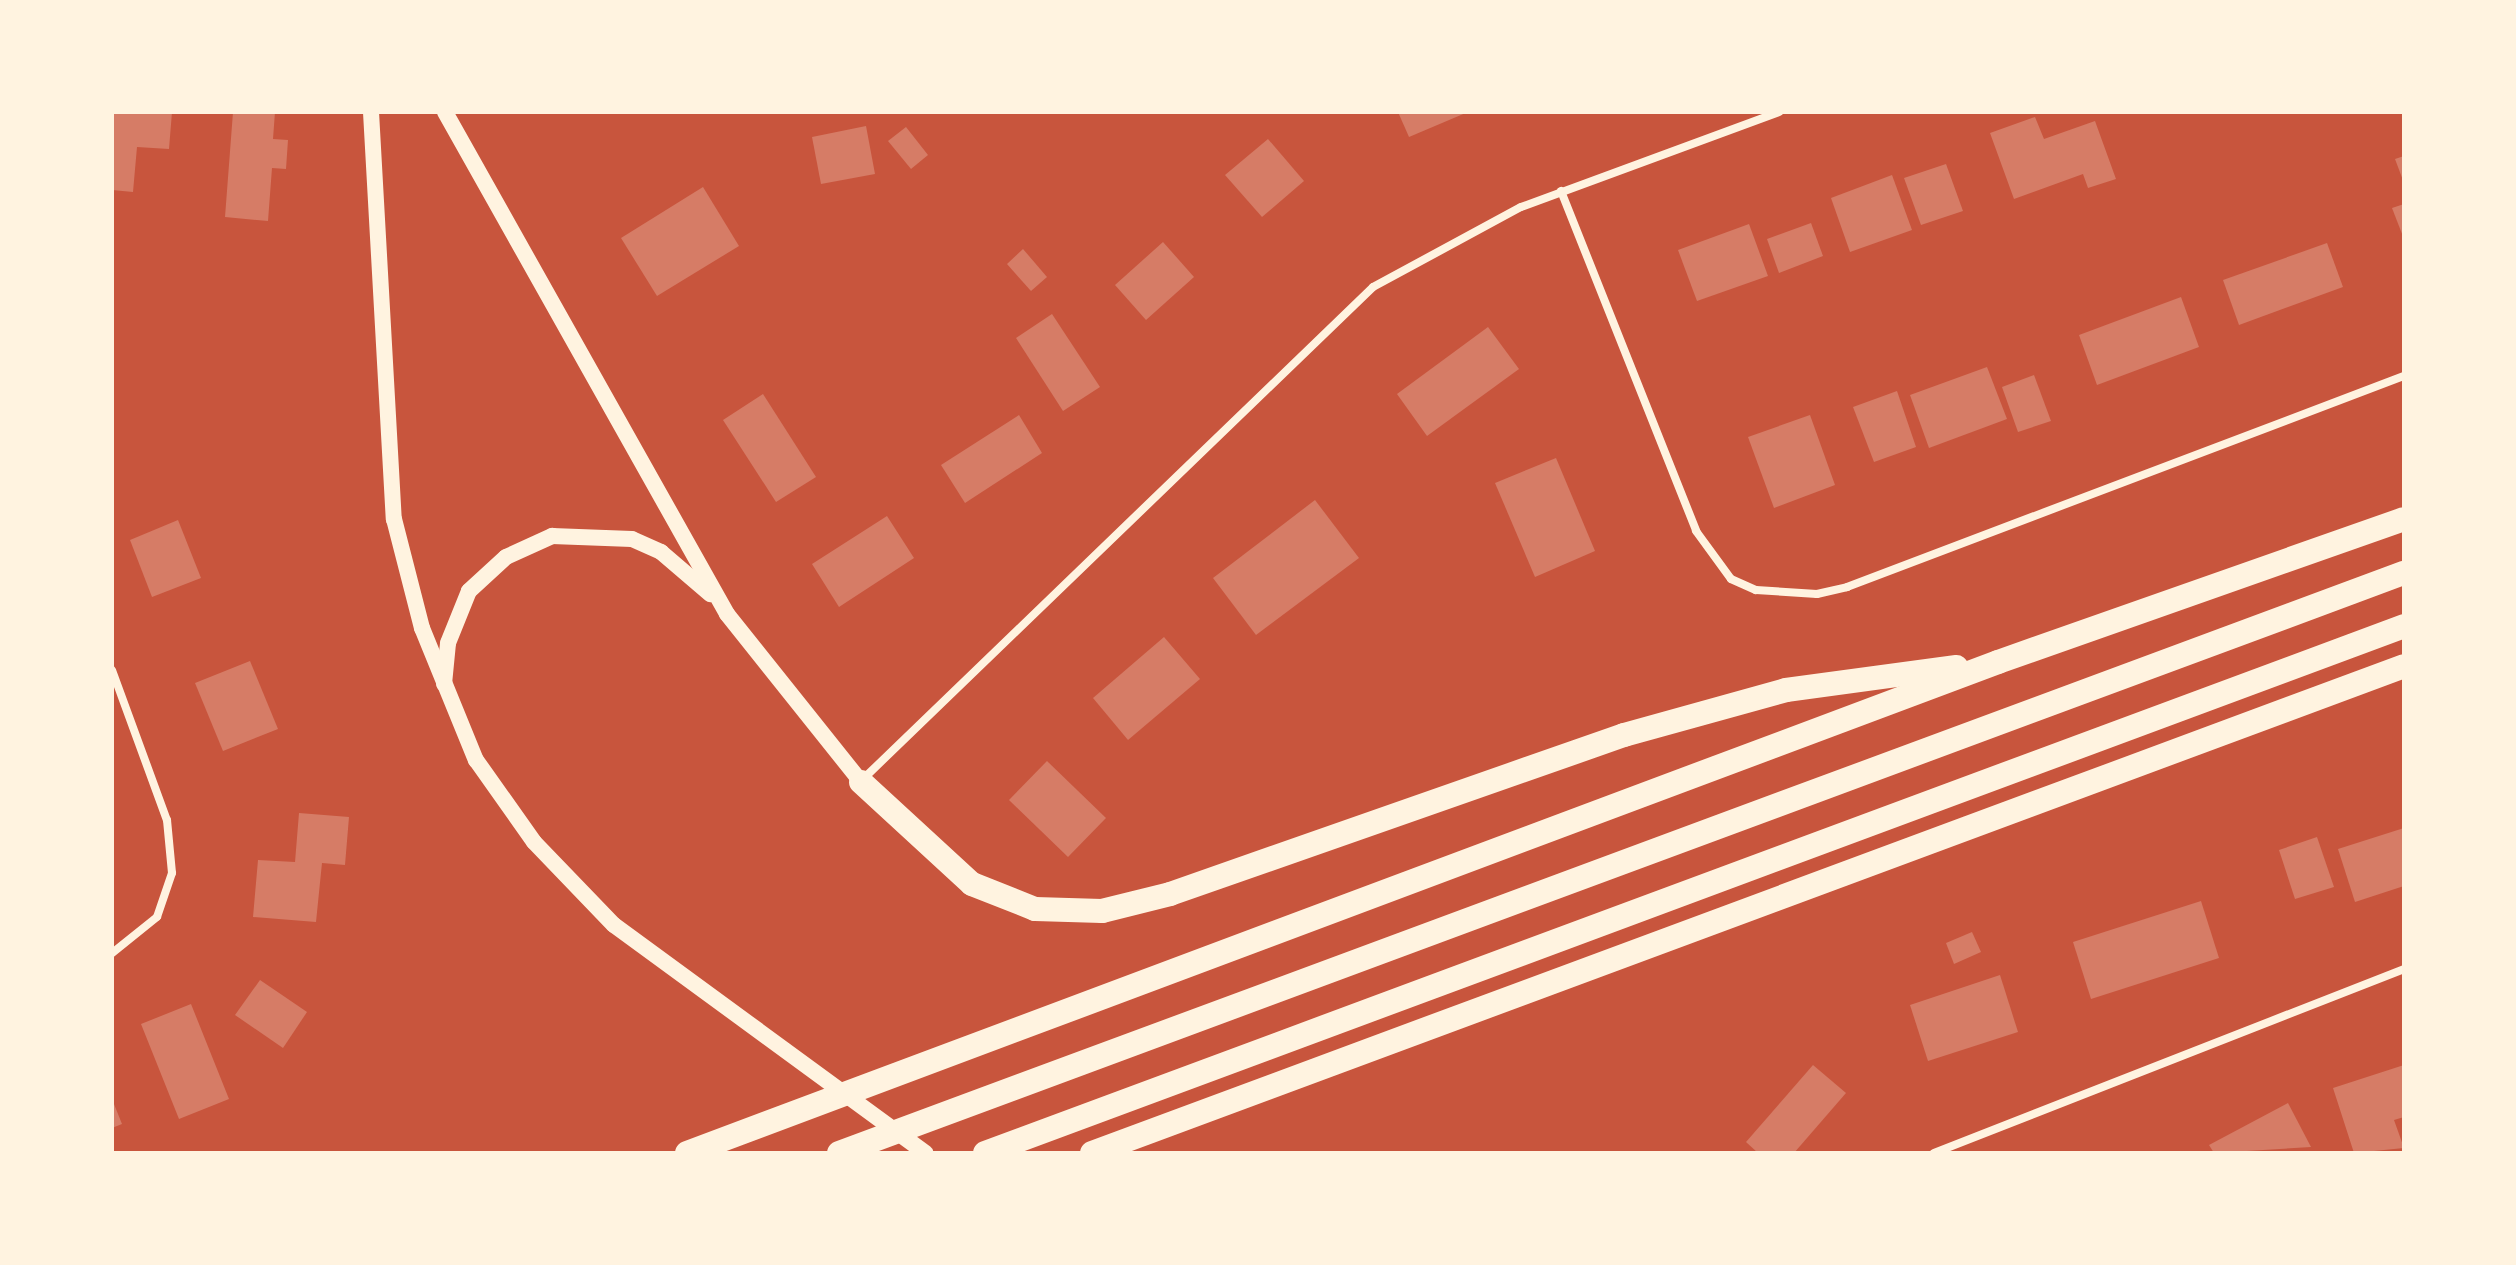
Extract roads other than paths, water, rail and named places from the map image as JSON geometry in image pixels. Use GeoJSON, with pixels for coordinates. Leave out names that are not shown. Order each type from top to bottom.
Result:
{"type":"FeatureCollection","features":[{"type":"Feature","properties":{"kind":"highway"},"geometry":{"type":"LineString","coordinates":[[687,1153],[1998,662],[2404,519]]}},
{"type":"Feature","properties":{"kind":"highway"},"geometry":{"type":"LineString","coordinates":[[839,1153],[2404,573]]}},
{"type":"Feature","properties":{"kind":"highway"},"geometry":{"type":"LineString","coordinates":[[985,1153],[2404,626]]}},
{"type":"Feature","properties":{"kind":"highway"},"geometry":{"type":"LineString","coordinates":[[861,782],[972,884],[1035,909],[1102,911],[1170,894],[1555,756],[1771,694],[1998,662]]}},
{"type":"Feature","properties":{"kind":"highway"},"geometry":{"type":"LineString","coordinates":[[1092,1153],[2404,666]]}},
{"type":"Feature","properties":{"kind":"main road"},"geometry":{"type":"LineString","coordinates":[[371,112],[394,519],[444,693],[476,760],[556,868],[614,925],[752,1029],[926,1153]]}},
{"type":"Feature","properties":{"kind":"main road"},"geometry":{"type":"LineString","coordinates":[[445,112],[727,614]]}},
{"type":"Feature","properties":{"kind":"main road"},"geometry":{"type":"LineString","coordinates":[[444,693],[448,643],[469,591],[506,557],[552,536],[632,539],[682,567],[727,614],[861,782]]}},
{"type":"Feature","properties":{"kind":"street"},"geometry":{"type":"LineString","coordinates":[[861,782],[1373,287],[1446,241],[1561,191],[1779,112]]}},
{"type":"Feature","properties":{"kind":"street"},"geometry":{"type":"LineString","coordinates":[[1561,191],[1696,531],[1731,579],[1756,590],[1817,594],[1847,587],[2404,376]]}},
{"type":"Feature","properties":{"kind":"street"},"geometry":{"type":"LineString","coordinates":[[112,670],[172,848],[157,917],[112,953]]}},
{"type":"Feature","properties":{"kind":"street"},"geometry":{"type":"LineString","coordinates":[[1934,1153],[2404,969]]}}]}
